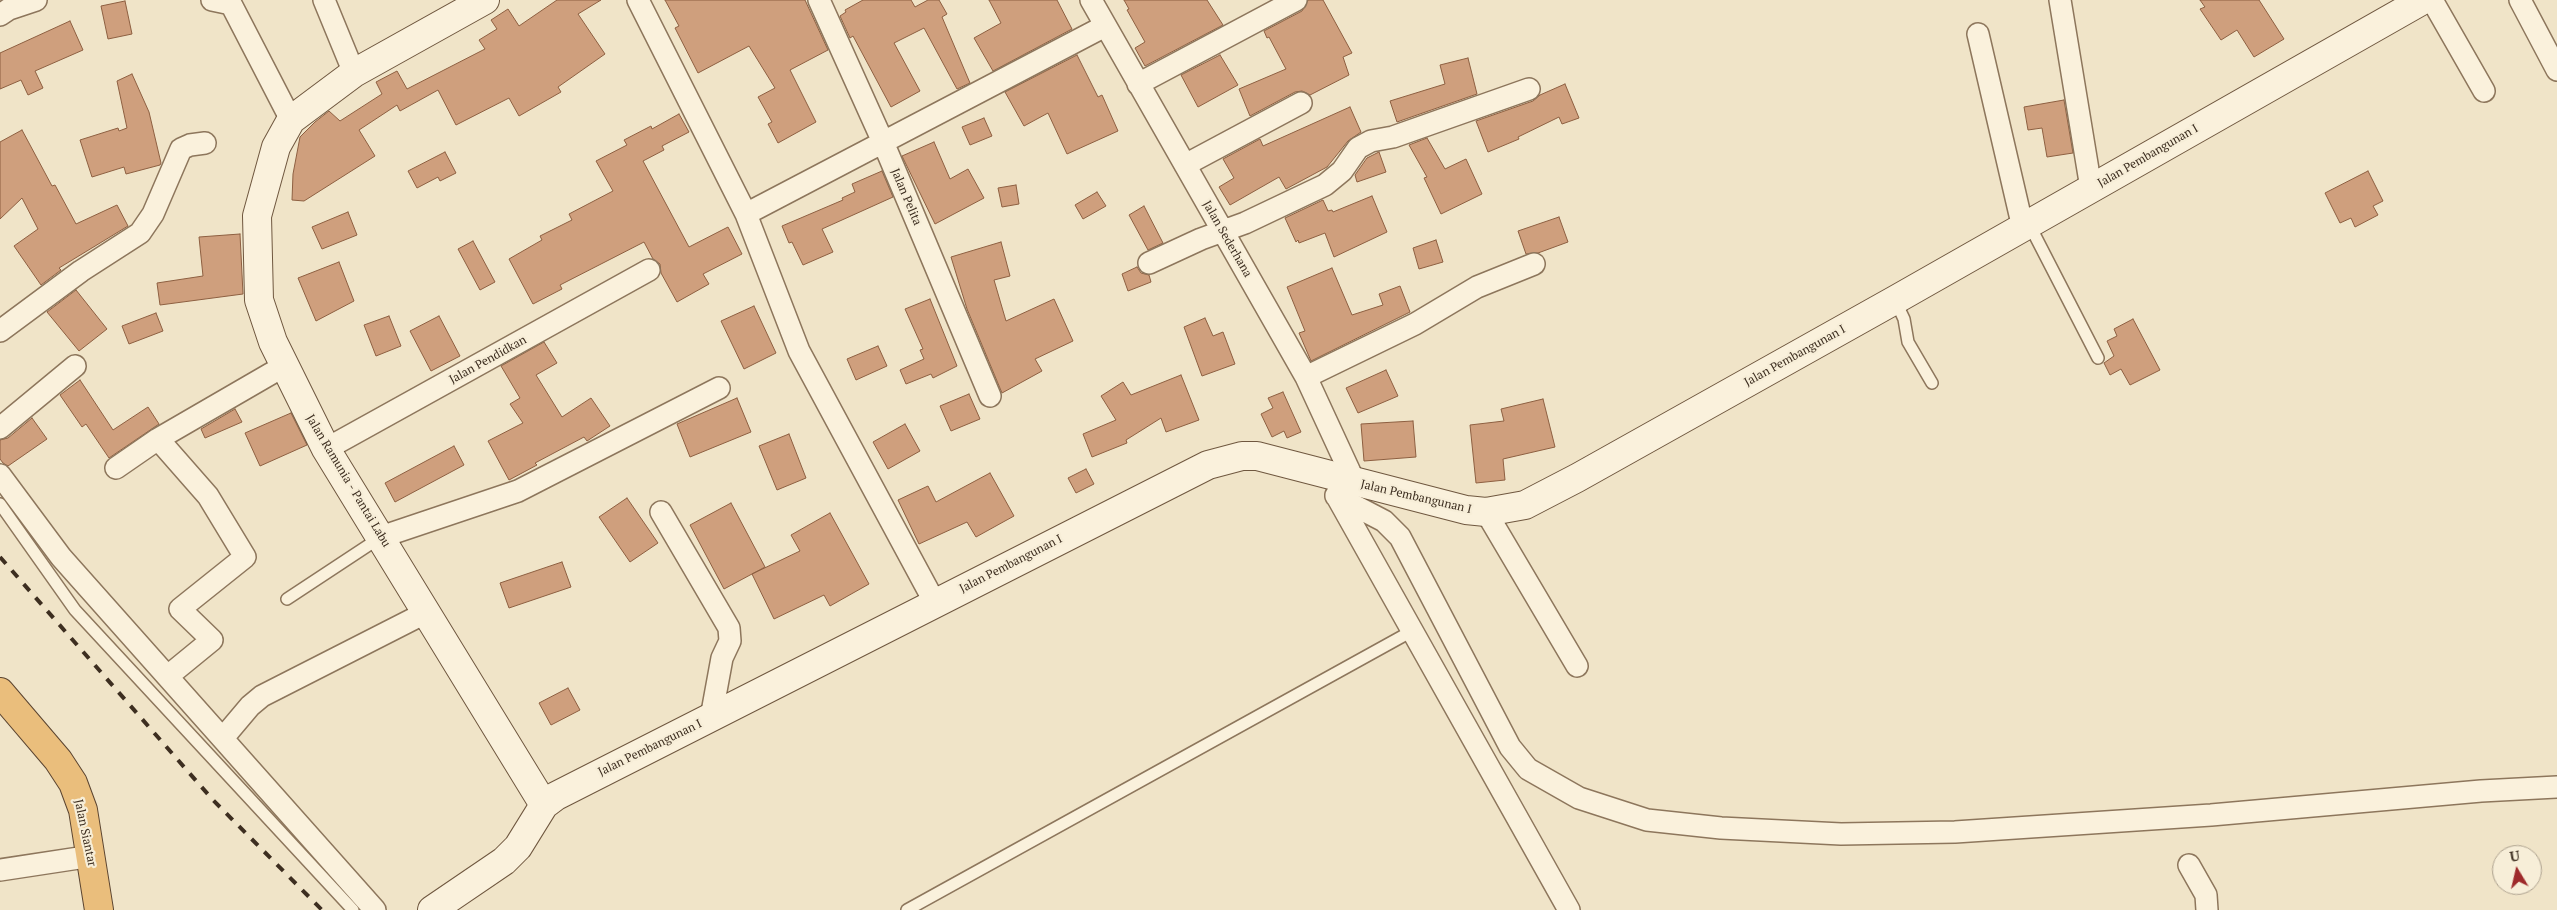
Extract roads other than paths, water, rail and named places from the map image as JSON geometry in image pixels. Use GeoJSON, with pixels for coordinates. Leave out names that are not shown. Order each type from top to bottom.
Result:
{"type":"FeatureCollection","features":[{"type":"Feature","properties":{"kind":"highway","name":"Jalan Siantar"},"geometry":{"type":"LineString","coordinates":[[0,692],[58,760],[73,783],[83,810],[92,856],[99,910]]}},
{"type":"Feature","properties":{"kind":"main road","name":"Jalan Ramunia - Pantai Labu"},"geometry":{"type":"LineString","coordinates":[[485,0],[354,73],[291,120],[276,147],[257,216],[259,300],[272,342],[326,449],[544,805]]}},
{"type":"Feature","properties":{"kind":"main road","name":"Jalan Pembangunan I"},"geometry":{"type":"LineString","coordinates":[[544,805],[578,783],[711,718],[1208,465],[1242,456],[1257,456],[1338,484],[1466,510],[1486,512],[1525,505],[1553,492],[1895,300],[2423,0]]}},
{"type":"Feature","properties":{"kind":"main road"},"geometry":{"type":"LineString","coordinates":[[432,910],[504,861],[518,847],[544,805]]}},
{"type":"Feature","properties":{"kind":"street"},"geometry":{"type":"LineString","coordinates":[[6,8],[36,0]]}},
{"type":"Feature","properties":{"kind":"street"},"geometry":{"type":"LineString","coordinates":[[324,0],[354,73]]}},
{"type":"Feature","properties":{"kind":"street"},"geometry":{"type":"LineString","coordinates":[[638,0],[746,214],[799,351],[935,603]]}},
{"type":"Feature","properties":{"kind":"street","name":"Jalan Pelita"},"geometry":{"type":"LineString","coordinates":[[819,0],[883,142],[990,396]]}},
{"type":"Feature","properties":{"kind":"street","name":"Jalan Sederhana"},"geometry":{"type":"LineString","coordinates":[[1091,0],[1306,377],[1338,484],[1412,631],[1569,910]]}},
{"type":"Feature","properties":{"kind":"street"},"geometry":{"type":"LineString","coordinates":[[1138,84],[1296,0]]}},
{"type":"Feature","properties":{"kind":"street"},"geometry":{"type":"LineString","coordinates":[[2060,0],[2091,188]]}},
{"type":"Feature","properties":{"kind":"street"},"geometry":{"type":"LineString","coordinates":[[2432,0],[2484,91]]}},
{"type":"Feature","properties":{"kind":"street"},"geometry":{"type":"LineString","coordinates":[[2520,0],[2557,70]]}},
{"type":"Feature","properties":{"kind":"street"},"geometry":{"type":"LineString","coordinates":[[224,1],[291,120]]}},
{"type":"Feature","properties":{"kind":"street"},"geometry":{"type":"LineString","coordinates":[[746,214],[1105,26]]}},
{"type":"Feature","properties":{"kind":"street"},"geometry":{"type":"LineString","coordinates":[[1978,34],[2026,226]]}},
{"type":"Feature","properties":{"kind":"street"},"geometry":{"type":"LineString","coordinates":[[1149,263],[1325,185],[1342,171],[1358,148],[1372,141],[1393,137],[1529,89]]}},
{"type":"Feature","properties":{"kind":"street"},"geometry":{"type":"LineString","coordinates":[[1185,166],[1301,103]]}},
{"type":"Feature","properties":{"kind":"street"},"geometry":{"type":"LineString","coordinates":[[0,331],[74,276],[140,233],[153,214],[182,150],[190,145],[205,143]]}},
{"type":"Feature","properties":{"kind":"street"},"geometry":{"type":"LineString","coordinates":[[1306,377],[1414,324],[1477,287],[1534,264]]}},
{"type":"Feature","properties":{"kind":"street","name":"Jalan Pendidkan"},"geometry":{"type":"LineString","coordinates":[[326,449],[649,270]]}},
{"type":"Feature","properties":{"kind":"street"},"geometry":{"type":"LineString","coordinates":[[0,428],[75,366]]}},
{"type":"Feature","properties":{"kind":"street"},"geometry":{"type":"LineString","coordinates":[[116,468],[158,439],[284,366]]}},
{"type":"Feature","properties":{"kind":"street"},"geometry":{"type":"LineString","coordinates":[[381,537],[518,491],[719,388]]}},
{"type":"Feature","properties":{"kind":"street"},"geometry":{"type":"LineString","coordinates":[[158,439],[208,496],[245,557],[180,609],[212,640],[168,676]]}},
{"type":"Feature","properties":{"kind":"street"},"geometry":{"type":"LineString","coordinates":[[0,475],[61,557],[223,738],[288,825],[375,910]]}},
{"type":"Feature","properties":{"kind":"street"},"geometry":{"type":"LineString","coordinates":[[1338,484],[1400,536],[1510,747],[1528,769],[1579,798],[1647,820],[1721,828],[1841,834],[1955,832],[2211,815],[2481,791],[2557,787]]}},
{"type":"Feature","properties":{"kind":"street"},"geometry":{"type":"LineString","coordinates":[[662,512],[729,628],[730,641],[722,658],[711,718]]}},
{"type":"Feature","properties":{"kind":"street"},"geometry":{"type":"LineString","coordinates":[[1486,512],[1578,666]]}},
{"type":"Feature","properties":{"kind":"street"},"geometry":{"type":"LineString","coordinates":[[223,738],[250,706],[262,696],[427,612]]}},
{"type":"Feature","properties":{"kind":"street"},"geometry":{"type":"LineString","coordinates":[[0,870],[92,856]]}},
{"type":"Feature","properties":{"kind":"street"},"geometry":{"type":"LineString","coordinates":[[2189,865],[2206,895],[2207,910]]}},
{"type":"Feature","properties":{"kind":"lane"},"geometry":{"type":"LineString","coordinates":[[2026,226],[2098,358]]}},
{"type":"Feature","properties":{"kind":"lane"},"geometry":{"type":"LineString","coordinates":[[1895,300],[1904,318],[1908,342],[1932,383]]}},
{"type":"Feature","properties":{"kind":"lane"},"geometry":{"type":"LineString","coordinates":[[0,504],[75,610],[288,825],[353,910]]}},
{"type":"Feature","properties":{"kind":"lane"},"geometry":{"type":"LineString","coordinates":[[287,599],[381,537]]}},
{"type":"Feature","properties":{"kind":"lane"},"geometry":{"type":"LineString","coordinates":[[907,910],[1412,631]]}},
{"type":"Feature","properties":{"kind":"railway"},"geometry":{"type":"LineString","coordinates":[[0,557],[213,800],[322,910]]}}]}
